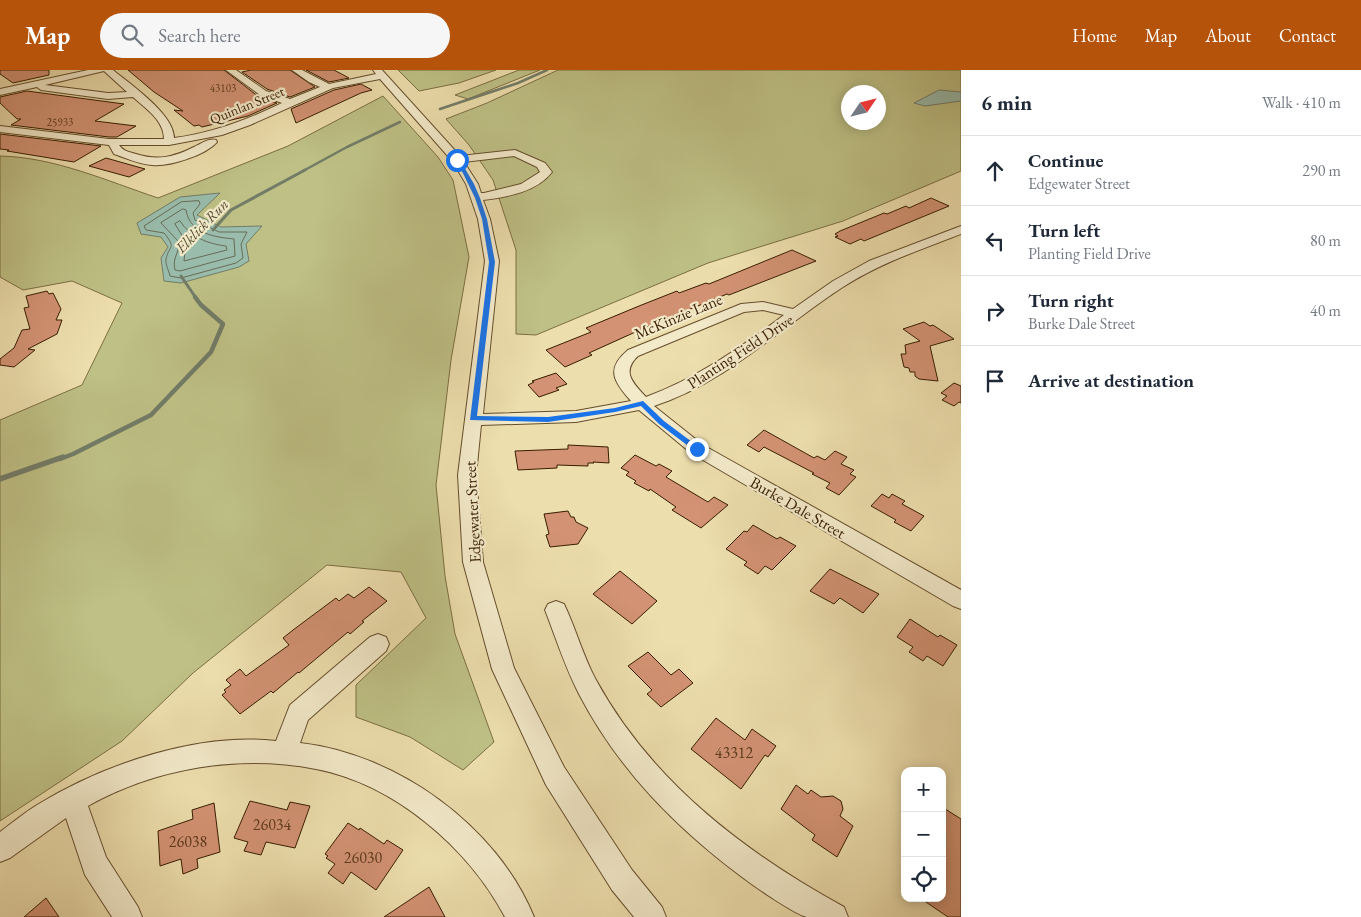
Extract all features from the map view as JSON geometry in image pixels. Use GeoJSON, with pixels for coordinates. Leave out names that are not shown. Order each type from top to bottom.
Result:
{"type":"FeatureCollection","features":[{"type":"Feature","properties":{"kind":"street"},"geometry":{"type":"LineString","coordinates":[[0,92],[100,70]]}},
{"type":"Feature","properties":{"kind":"street"},"geometry":{"type":"LineString","coordinates":[[108,70],[163,119],[169,132],[169,142]]}},
{"type":"Feature","properties":{"kind":"street"},"geometry":{"type":"LineString","coordinates":[[230,70],[263,93],[291,103]]}},
{"type":"Feature","properties":{"kind":"street"},"geometry":{"type":"LineString","coordinates":[[296,70],[312,80],[329,87]]}},
{"type":"Feature","properties":{"kind":"street","name":"Quinlan Street"},"geometry":{"type":"LineString","coordinates":[[0,129],[114,144],[169,142],[218,133],[329,87],[379,73]]}},
{"type":"Feature","properties":{"kind":"street","name":"Edgewater Street"},"geometry":{"type":"LineString","coordinates":[[379,73],[457,160],[472,184],[484,219],[492,262],[467,475],[473,562],[503,669],[555,776],[622,880],[652,917]]}},
{"type":"Feature","properties":{"kind":"street"},"geometry":{"type":"LineString","coordinates":[[34,84],[45,88],[108,96],[134,94]]}},
{"type":"Feature","properties":{"kind":"street"},"geometry":{"type":"LineString","coordinates":[[114,144],[115,150],[118,152],[147,161],[160,162],[174,159],[210,143],[216,139],[218,133]]}},
{"type":"Feature","properties":{"kind":"street"},"geometry":{"type":"LineString","coordinates":[[457,160],[515,153],[541,165],[546,172],[537,180],[500,195],[477,197]]}},
{"type":"Feature","properties":{"kind":"street","name":"Planting Field Drive"},"geometry":{"type":"LineString","coordinates":[[473,418],[548,419],[599,413],[643,403],[673,393],[708,376],[861,270],[961,230]]}},
{"type":"Feature","properties":{"kind":"street","name":"McKinzie Lane"},"geometry":{"type":"LineString","coordinates":[[643,403],[627,386],[621,373],[622,366],[633,354],[741,308],[763,306],[797,314]]}},
{"type":"Feature","properties":{"kind":"street","name":"Burke Dale Street"},"geometry":{"type":"LineString","coordinates":[[643,403],[661,422],[697,449],[961,600]]}},
{"type":"Feature","properties":{"kind":"street"},"geometry":{"type":"LineString","coordinates":[[556,610],[588,688],[617,735],[656,784],[727,849],[781,887],[834,917]]}},
{"type":"Feature","properties":{"kind":"street"},"geometry":{"type":"LineString","coordinates":[[285,751],[298,713],[378,644]]}},
{"type":"Feature","properties":{"kind":"street"},"geometry":{"type":"LineString","coordinates":[[0,848],[41,819],[73,800],[124,776],[173,760],[228,751],[285,751],[332,759],[379,776],[401,788],[440,816],[468,842],[493,874],[520,917]]}},
{"type":"Feature","properties":{"kind":"street"},"geometry":{"type":"LineString","coordinates":[[73,800],[95,864],[128,917]]}},
{"type":"Feature","properties":{"kind":"green space"},"geometry":{"type":"Polygon","coordinates":[[[398,70],[496,70],[459,83],[419,91],[398,70]]]}},
{"type":"Feature","properties":{"kind":"green space"},"geometry":{"type":"Polygon","coordinates":[[[519,70],[540,70],[468,99],[455,95],[519,70]]]}},
{"type":"Feature","properties":{"kind":"green space"},"geometry":{"type":"Polygon","coordinates":[[[558,70],[961,70],[961,171],[843,221],[708,263],[536,335],[516,334],[516,250],[493,180],[469,145],[446,119],[487,103],[558,70]]]}},
{"type":"Feature","properties":{"kind":"green space"},"geometry":{"type":"Polygon","coordinates":[[[383,96],[438,157],[453,180],[469,257],[451,360],[436,485],[445,576],[455,634],[494,742],[463,770],[410,737],[356,717],[356,685],[426,618],[401,572],[327,565],[193,673],[122,741],[0,821],[0,420],[82,385],[122,303],[72,281],[23,290],[0,277],[0,156],[20,157],[60,165],[158,198],[288,146],[383,96]]]}},
{"type":"Feature","properties":{"kind":"water"},"geometry":{"type":"Polygon","coordinates":[[[939,90],[961,92],[961,101],[925,106],[914,103],[939,90]]]}},
{"type":"Feature","properties":{"kind":"water"},"geometry":{"type":"Polygon","coordinates":[[[220,193],[197,215],[221,227],[262,226],[246,244],[249,261],[239,267],[181,283],[164,281],[161,258],[168,247],[161,237],[141,234],[137,223],[180,197],[220,193]]]}},
{"type":"Feature","properties":{"kind":"building"},"geometry":{"type":"Polygon","coordinates":[[[0,70],[49,70],[49,75],[13,83],[0,74],[0,70]]]}},
{"type":"Feature","properties":{"kind":"building"},"geometry":{"type":"Polygon","coordinates":[[[128,70],[224,70],[259,97],[277,103],[248,116],[202,127],[199,125],[194,126],[174,110],[183,111],[154,92],[128,70]]]}},
{"type":"Feature","properties":{"kind":"building"},"geometry":{"type":"Polygon","coordinates":[[[251,70],[290,70],[315,87],[290,97],[267,89],[242,72],[251,70]]]}},
{"type":"Feature","properties":{"kind":"building"},"geometry":{"type":"Polygon","coordinates":[[[306,70],[334,70],[349,78],[329,82],[306,70]]]}},
{"type":"Feature","properties":{"kind":"building"},"geometry":{"type":"Polygon","coordinates":[[[361,84],[372,90],[361,93],[296,123],[291,109],[334,90],[361,84]]]}},
{"type":"Feature","properties":{"kind":"building"},"geometry":{"type":"Polygon","coordinates":[[[27,91],[124,104],[95,121],[136,126],[117,137],[109,137],[11,125],[21,119],[17,119],[0,103],[0,97],[27,91]]]}},
{"type":"Feature","properties":{"kind":"building"},"geometry":{"type":"Polygon","coordinates":[[[0,134],[101,146],[74,162],[0,149],[0,134]]]}},
{"type":"Feature","properties":{"kind":"building"},"geometry":{"type":"Polygon","coordinates":[[[106,158],[145,169],[129,177],[89,166],[106,158]]]}},
{"type":"Feature","properties":{"kind":"building"},"geometry":{"type":"Polygon","coordinates":[[[931,198],[949,206],[864,241],[861,239],[850,244],[835,237],[838,236],[835,234],[840,231],[884,213],[887,214],[906,206],[909,208],[931,198]]]}},
{"type":"Feature","properties":{"kind":"building"},"geometry":{"type":"Polygon","coordinates":[[[792,250],[816,261],[729,295],[727,294],[642,329],[589,353],[592,355],[565,367],[546,350],[591,332],[586,328],[639,306],[677,291],[679,293],[706,283],[709,284],[792,250]]]}},
{"type":"Feature","properties":{"kind":"building"},"geometry":{"type":"Polygon","coordinates":[[[47,291],[49,294],[53,293],[61,309],[56,320],[62,320],[57,334],[28,349],[35,350],[14,367],[0,365],[0,359],[14,348],[22,330],[30,329],[24,308],[29,307],[26,296],[47,291]]]}},
{"type":"Feature","properties":{"kind":"building"},"geometry":{"type":"Polygon","coordinates":[[[924,322],[930,326],[933,325],[954,339],[930,346],[938,381],[919,379],[915,376],[915,372],[910,372],[909,368],[904,367],[901,354],[906,354],[905,345],[920,341],[903,329],[924,322]]]}},
{"type":"Feature","properties":{"kind":"building"},"geometry":{"type":"Polygon","coordinates":[[[556,373],[567,384],[556,388],[559,390],[539,397],[528,385],[534,382],[532,381],[556,373]]]}},
{"type":"Feature","properties":{"kind":"building"},"geometry":{"type":"Polygon","coordinates":[[[954,383],[961,386],[961,403],[959,402],[954,406],[942,400],[947,396],[941,393],[954,383]]]}},
{"type":"Feature","properties":{"kind":"building"},"geometry":{"type":"Polygon","coordinates":[[[764,430],[814,458],[817,456],[825,460],[835,451],[847,457],[841,464],[854,470],[850,474],[856,477],[839,495],[826,488],[830,483],[812,474],[814,473],[764,447],[759,452],[747,445],[764,430]]]}},
{"type":"Feature","properties":{"kind":"building"},"geometry":{"type":"Polygon","coordinates":[[[568,445],[608,447],[609,463],[593,462],[588,463],[588,466],[557,465],[557,468],[518,470],[515,451],[568,449],[568,445]]]}},
{"type":"Feature","properties":{"kind":"building"},"geometry":{"type":"Polygon","coordinates":[[[635,455],[656,466],[659,464],[672,471],[666,477],[708,502],[714,497],[728,505],[701,528],[672,510],[676,507],[650,489],[649,491],[634,483],[636,481],[626,475],[629,472],[621,468],[635,455]]]}},
{"type":"Feature","properties":{"kind":"building"},"geometry":{"type":"Polygon","coordinates":[[[882,494],[889,498],[892,494],[905,501],[902,504],[924,516],[911,531],[871,506],[882,494]]]}},
{"type":"Feature","properties":{"kind":"building"},"geometry":{"type":"Polygon","coordinates":[[[568,511],[576,522],[588,528],[578,544],[550,547],[546,535],[549,534],[544,514],[568,511]]]}},
{"type":"Feature","properties":{"kind":"building"},"geometry":{"type":"Polygon","coordinates":[[[753,525],[777,539],[780,537],[796,546],[772,570],[765,566],[758,574],[744,565],[747,562],[726,549],[753,525]]]}},
{"type":"Feature","properties":{"kind":"building"},"geometry":{"type":"Polygon","coordinates":[[[830,569],[879,594],[863,613],[840,598],[834,604],[810,591],[830,569]]]}},
{"type":"Feature","properties":{"kind":"building"},"geometry":{"type":"Polygon","coordinates":[[[620,571],[657,601],[632,624],[593,594],[620,571]]]}},
{"type":"Feature","properties":{"kind":"building"},"geometry":{"type":"Polygon","coordinates":[[[369,587],[387,601],[362,621],[364,622],[350,634],[348,632],[273,693],[271,691],[240,714],[222,695],[226,692],[224,690],[231,685],[226,680],[240,669],[246,676],[289,645],[283,638],[336,598],[339,601],[348,594],[354,598],[369,587]]]}},
{"type":"Feature","properties":{"kind":"building"},"geometry":{"type":"Polygon","coordinates":[[[910,619],[938,637],[940,635],[957,645],[943,666],[927,656],[923,661],[909,652],[913,647],[897,637],[910,619]]]}},
{"type":"Feature","properties":{"kind":"building"},"geometry":{"type":"Polygon","coordinates":[[[648,652],[671,675],[679,669],[693,683],[661,707],[647,694],[652,690],[628,666],[648,652]]]}},
{"type":"Feature","properties":{"kind":"building"},"geometry":{"type":"Polygon","coordinates":[[[716,718],[745,740],[752,729],[776,746],[768,757],[765,755],[741,789],[691,749],[716,718]]]}},
{"type":"Feature","properties":{"kind":"building"},"geometry":{"type":"Polygon","coordinates":[[[796,785],[808,794],[811,790],[821,797],[833,796],[841,801],[843,809],[840,816],[853,826],[837,857],[812,840],[815,835],[781,809],[796,785]]]}},
{"type":"Feature","properties":{"kind":"building"},"geometry":{"type":"Polygon","coordinates":[[[250,801],[287,810],[290,802],[310,806],[295,848],[266,842],[261,855],[244,851],[248,842],[234,838],[250,801]]]}},
{"type":"Feature","properties":{"kind":"building"},"geometry":{"type":"Polygon","coordinates":[[[214,803],[220,852],[197,859],[198,868],[183,874],[181,859],[160,866],[158,831],[193,819],[192,810],[214,803]]]}},
{"type":"Feature","properties":{"kind":"building"},"geometry":{"type":"Polygon","coordinates":[[[946,810],[961,819],[961,917],[948,917],[926,902],[946,902],[946,810]]]}},
{"type":"Feature","properties":{"kind":"building"},"geometry":{"type":"Polygon","coordinates":[[[348,823],[359,830],[360,828],[384,844],[387,840],[403,850],[376,890],[351,872],[343,884],[328,873],[335,864],[326,858],[328,856],[325,854],[348,823]]]}},
{"type":"Feature","properties":{"kind":"building"},"geometry":{"type":"Polygon","coordinates":[[[429,887],[445,917],[384,917],[429,887]]]}},
{"type":"Feature","properties":{"kind":"building"},"geometry":{"type":"Polygon","coordinates":[[[46,898],[59,917],[24,917],[46,898]]]}},
{"type":"Feature","properties":{"kind":"waterway","name":"Elklick Run"},"geometry":{"type":"LineString","coordinates":[[440,109],[518,83],[547,70]]}},
{"type":"Feature","properties":{"kind":"waterway","name":"Elklick Run"},"geometry":{"type":"LineString","coordinates":[[303,171],[347,147],[400,122]]}},
{"type":"Feature","properties":{"kind":"waterway","name":"Elklick Run"},"geometry":{"type":"LineString","coordinates":[[213,230],[231,210],[305,170]]}},
{"type":"Feature","properties":{"kind":"waterway","name":"Elklick Run"},"geometry":{"type":"LineString","coordinates":[[181,276],[196,298]]}},
{"type":"Feature","properties":{"kind":"waterway","name":"Elklick Run"},"geometry":{"type":"LineString","coordinates":[[60,459],[151,415],[211,352],[223,324],[201,305],[195,297]]}},
{"type":"Feature","properties":{"kind":"waterway","name":"Elklick Run"},"geometry":{"type":"LineString","coordinates":[[0,479],[63,457]]}},
{"type":"Feature","properties":{"kind":"route"},"geometry":{"type":"LineString","coordinates":[[457,160],[472,184],[478,198],[492,262],[473,418],[548,419],[582,416],[643,403],[661,422],[697,449]]}}]}
